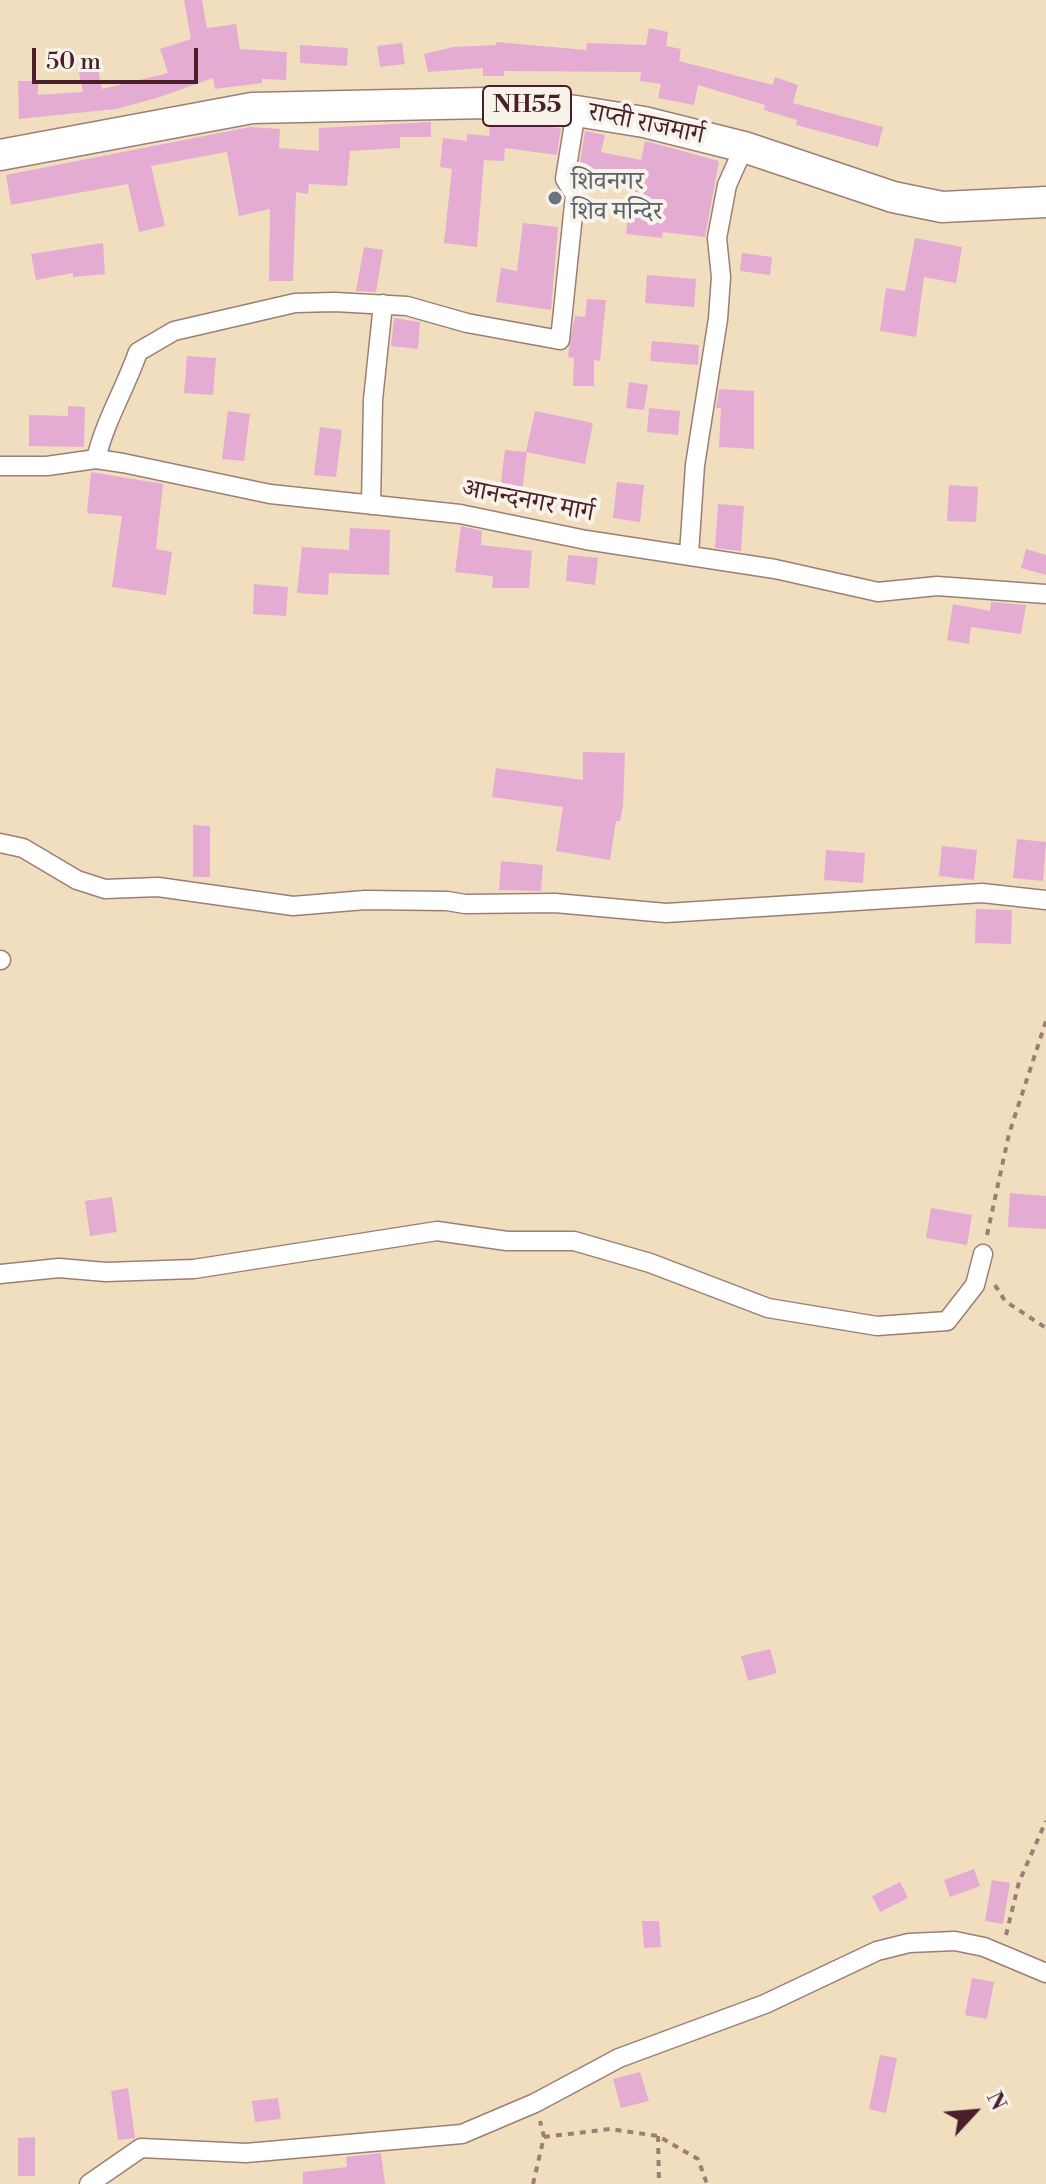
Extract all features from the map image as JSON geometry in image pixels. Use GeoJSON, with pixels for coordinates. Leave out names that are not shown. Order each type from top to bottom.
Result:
{"type":"FeatureCollection","features":[{"type":"Feature","properties":{"kind":"main road","name":"राप्ती राजमार्ग"},"geometry":{"type":"LineString","coordinates":[[0,155],[252,108],[486,103],[576,111],[644,122],[744,147],[893,197],[942,207],[1046,202]]}},
{"type":"Feature","properties":{"kind":"street"},"geometry":{"type":"LineString","coordinates":[[96,459],[103,428],[127,384],[138,352],[174,331],[295,303],[383,304],[560,340],[575,195],[565,179],[576,111]]}},
{"type":"Feature","properties":{"kind":"street"},"geometry":{"type":"LineString","coordinates":[[689,554],[695,465],[718,319],[721,277],[717,238],[727,185],[744,147]]}},
{"type":"Feature","properties":{"kind":"street"},"geometry":{"type":"LineString","coordinates":[[371,505],[373,400],[383,304]]}},
{"type":"Feature","properties":{"kind":"street","name":"आनन्दनगर मार्ग"},"geometry":{"type":"LineString","coordinates":[[0,466],[47,466],[96,459],[270,494],[460,514],[586,540],[775,569],[878,592],[937,586],[1046,594]]}},
{"type":"Feature","properties":{"kind":"street"},"geometry":{"type":"LineString","coordinates":[[0,843],[23,848],[77,880],[105,889],[158,887],[293,906],[365,900],[465,904],[555,903],[666,913],[982,893],[1046,900]]}},
{"type":"Feature","properties":{"kind":"street"},"geometry":{"type":"LineString","coordinates":[[0,1274],[59,1268],[106,1272],[194,1269],[437,1231],[507,1241],[574,1241],[650,1263],[768,1308],[877,1326],[947,1321],[975,1285],[983,1254]]}},
{"type":"Feature","properties":{"kind":"street"},"geometry":{"type":"LineString","coordinates":[[89,2184],[141,2148],[246,2153],[462,2134],[535,2103],[619,2058],[765,2004],[877,1951],[909,1943],[955,1941],[1002,1954],[1046,1973]]}},
{"type":"Feature","properties":{"kind":"path"},"geometry":{"type":"LineString","coordinates":[[1046,1021],[1009,1134],[983,1254],[992,1280],[1005,1301],[1046,1328]]}},
{"type":"Feature","properties":{"kind":"path"},"geometry":{"type":"LineString","coordinates":[[1002,1954],[1019,1882],[1046,1821]]}},
{"type":"Feature","properties":{"kind":"path"},"geometry":{"type":"LineString","coordinates":[[533,2184],[544,2137],[535,2103]]}},
{"type":"Feature","properties":{"kind":"path"},"geometry":{"type":"LineString","coordinates":[[544,2137],[610,2129],[658,2136],[698,2159],[707,2184]]}},
{"type":"Feature","properties":{"kind":"path"},"geometry":{"type":"LineString","coordinates":[[658,2136],[659,2184]]}},
{"type":"Feature","properties":{"kind":"building"},"geometry":{"type":"Polygon","coordinates":[[[184,0],[202,0],[207,28],[236,24],[240,49],[287,52],[286,80],[262,79],[262,83],[215,89],[213,78],[116,109],[19,119],[18,81],[38,81],[38,95],[83,92],[78,67],[97,64],[102,89],[168,73],[160,49],[191,39],[184,0]]]}},
{"type":"Feature","properties":{"kind":"building"},"geometry":{"type":"Polygon","coordinates":[[[649,28],[668,32],[666,46],[681,49],[679,61],[773,85],[775,77],[798,85],[793,103],[883,127],[878,147],[796,125],[797,120],[764,110],[765,105],[698,85],[694,105],[658,98],[661,84],[640,81],[641,72],[504,71],[504,76],[483,76],[483,68],[428,72],[424,54],[453,47],[496,45],[496,42],[586,50],[587,43],[646,45],[649,28]]]}},
{"type":"Feature","properties":{"kind":"building"},"geometry":{"type":"Polygon","coordinates":[[[402,43],[405,64],[380,67],[377,46],[402,43]]]}},
{"type":"Feature","properties":{"kind":"building"},"geometry":{"type":"Polygon","coordinates":[[[300,45],[348,48],[347,66],[300,63],[300,45]]]}},
{"type":"Feature","properties":{"kind":"building"},"geometry":{"type":"Polygon","coordinates":[[[490,121],[561,128],[557,155],[505,148],[504,161],[484,160],[477,247],[444,243],[452,169],[440,167],[443,138],[467,141],[467,134],[489,136],[490,121]]]}},
{"type":"Feature","properties":{"kind":"building"},"geometry":{"type":"Polygon","coordinates":[[[431,122],[431,137],[400,137],[400,148],[350,151],[347,186],[309,184],[308,194],[296,192],[293,281],[269,281],[270,209],[239,216],[227,152],[151,166],[165,226],[139,232],[128,184],[11,205],[6,175],[250,127],[280,129],[279,148],[319,151],[319,128],[431,122]]]}},
{"type":"Feature","properties":{"kind":"building"},"geometry":{"type":"Polygon","coordinates":[[[585,131],[605,135],[601,152],[641,160],[645,141],[719,161],[705,237],[663,232],[662,238],[626,234],[632,179],[579,168],[585,131]]]}},
{"type":"Feature","properties":{"kind":"building"},"geometry":{"type":"Polygon","coordinates":[[[523,223],[558,227],[551,310],[496,302],[501,268],[517,271],[523,223]]]}},
{"type":"Feature","properties":{"kind":"building"},"geometry":{"type":"Polygon","coordinates":[[[915,238],[962,247],[956,283],[924,277],[916,337],[880,331],[886,288],[905,291],[915,238]]]}},
{"type":"Feature","properties":{"kind":"building"},"geometry":{"type":"Polygon","coordinates":[[[103,243],[105,274],[73,277],[73,273],[36,280],[31,254],[103,243]]]}},
{"type":"Feature","properties":{"kind":"building"},"geometry":{"type":"Polygon","coordinates":[[[364,247],[383,250],[376,292],[356,291],[364,247]]]}},
{"type":"Feature","properties":{"kind":"building"},"geometry":{"type":"Polygon","coordinates":[[[742,253],[772,257],[770,275],[740,271],[742,253]]]}},
{"type":"Feature","properties":{"kind":"building"},"geometry":{"type":"Polygon","coordinates":[[[647,275],[696,279],[694,307],[645,303],[647,275]]]}},
{"type":"Feature","properties":{"kind":"building"},"geometry":{"type":"Polygon","coordinates":[[[587,299],[606,300],[600,361],[594,360],[594,386],[573,386],[574,358],[568,357],[569,348],[575,316],[585,317],[587,299]]]}},
{"type":"Feature","properties":{"kind":"building"},"geometry":{"type":"Polygon","coordinates":[[[394,318],[420,322],[418,349],[391,346],[394,318]]]}},
{"type":"Feature","properties":{"kind":"building"},"geometry":{"type":"Polygon","coordinates":[[[652,341],[699,345],[698,365],[650,361],[652,341]]]}},
{"type":"Feature","properties":{"kind":"building"},"geometry":{"type":"Polygon","coordinates":[[[187,356],[216,358],[213,395],[184,393],[187,356]]]}},
{"type":"Feature","properties":{"kind":"building"},"geometry":{"type":"Polygon","coordinates":[[[629,382],[648,385],[644,410],[626,408],[629,382]]]}},
{"type":"Feature","properties":{"kind":"building"},"geometry":{"type":"Polygon","coordinates":[[[719,389],[754,391],[754,449],[719,447],[721,408],[716,408],[719,389]]]}},
{"type":"Feature","properties":{"kind":"building"},"geometry":{"type":"Polygon","coordinates":[[[68,406],[85,407],[84,447],[29,446],[29,415],[68,416],[68,406]]]}},
{"type":"Feature","properties":{"kind":"building"},"geometry":{"type":"Polygon","coordinates":[[[649,408],[680,411],[678,435],[647,432],[649,408]]]}},
{"type":"Feature","properties":{"kind":"building"},"geometry":{"type":"Polygon","coordinates":[[[228,411],[250,414],[244,461],[222,459],[228,411]]]}},
{"type":"Feature","properties":{"kind":"building"},"geometry":{"type":"Polygon","coordinates":[[[535,411],[593,423],[585,464],[526,452],[535,411]]]}},
{"type":"Feature","properties":{"kind":"building"},"geometry":{"type":"Polygon","coordinates":[[[320,427],[342,430],[336,477],[314,475],[320,427]]]}},
{"type":"Feature","properties":{"kind":"building"},"geometry":{"type":"Polygon","coordinates":[[[505,450],[527,452],[521,500],[499,497],[505,450]]]}},
{"type":"Feature","properties":{"kind":"building"},"geometry":{"type":"Polygon","coordinates":[[[91,472],[163,484],[156,549],[172,552],[166,595],[112,587],[122,516],[87,513],[91,472]]]}},
{"type":"Feature","properties":{"kind":"building"},"geometry":{"type":"Polygon","coordinates":[[[617,482],[644,485],[640,522],[613,518],[617,482]]]}},
{"type":"Feature","properties":{"kind":"building"},"geometry":{"type":"Polygon","coordinates":[[[949,485],[978,487],[976,522],[947,521],[949,485]]]}},
{"type":"Feature","properties":{"kind":"building"},"geometry":{"type":"Polygon","coordinates":[[[718,504],[744,506],[741,551],[715,548],[718,504]]]}},
{"type":"Feature","properties":{"kind":"building"},"geometry":{"type":"Polygon","coordinates":[[[461,526],[482,531],[481,545],[532,551],[529,588],[492,588],[493,576],[455,572],[461,526]]]}},
{"type":"Feature","properties":{"kind":"building"},"geometry":{"type":"Polygon","coordinates":[[[350,528],[390,530],[389,575],[329,573],[328,595],[297,593],[302,547],[349,550],[350,528]]]}},
{"type":"Feature","properties":{"kind":"building"},"geometry":{"type":"Polygon","coordinates":[[[1026,549],[1046,555],[1046,575],[1021,568],[1026,549]]]}},
{"type":"Feature","properties":{"kind":"building"},"geometry":{"type":"Polygon","coordinates":[[[568,555],[598,558],[595,585],[566,581],[568,555]]]}},
{"type":"Feature","properties":{"kind":"building"},"geometry":{"type":"Polygon","coordinates":[[[254,584],[288,587],[286,616],[253,614],[254,584]]]}},
{"type":"Feature","properties":{"kind":"building"},"geometry":{"type":"Polygon","coordinates":[[[991,602],[1026,605],[1021,634],[971,627],[969,644],[947,640],[953,604],[990,611],[991,602]]]}},
{"type":"Feature","properties":{"kind":"building"},"geometry":{"type":"Polygon","coordinates":[[[583,752],[625,753],[623,806],[620,821],[616,821],[610,860],[556,851],[563,807],[492,797],[496,768],[583,780],[583,752]]]}},
{"type":"Feature","properties":{"kind":"building"},"geometry":{"type":"Polygon","coordinates":[[[193,825],[210,826],[210,877],[193,877],[193,825]]]}},
{"type":"Feature","properties":{"kind":"building"},"geometry":{"type":"Polygon","coordinates":[[[1017,839],[1046,842],[1043,881],[1013,878],[1017,839]]]}},
{"type":"Feature","properties":{"kind":"building"},"geometry":{"type":"Polygon","coordinates":[[[942,846],[977,850],[974,880],[939,876],[942,846]]]}},
{"type":"Feature","properties":{"kind":"building"},"geometry":{"type":"Polygon","coordinates":[[[826,850],[865,853],[863,883],[824,880],[826,850]]]}},
{"type":"Feature","properties":{"kind":"building"},"geometry":{"type":"Polygon","coordinates":[[[501,861],[543,865],[541,891],[499,890],[501,861]]]}},
{"type":"Feature","properties":{"kind":"building"},"geometry":{"type":"Polygon","coordinates":[[[976,909],[1012,910],[1011,944],[975,943],[976,909]]]}},
{"type":"Feature","properties":{"kind":"building"},"geometry":{"type":"Polygon","coordinates":[[[1010,1193],[1046,1196],[1046,1229],[1008,1227],[1010,1193]]]}},
{"type":"Feature","properties":{"kind":"building"},"geometry":{"type":"Polygon","coordinates":[[[112,1197],[117,1232],[90,1236],[85,1201],[112,1197]]]}},
{"type":"Feature","properties":{"kind":"building"},"geometry":{"type":"Polygon","coordinates":[[[931,1208],[972,1215],[967,1245],[926,1238],[931,1208]]]}},
{"type":"Feature","properties":{"kind":"building"},"geometry":{"type":"Polygon","coordinates":[[[770,1649],[777,1673],[748,1681],[741,1656],[770,1649]]]}},
{"type":"Feature","properties":{"kind":"building"},"geometry":{"type":"Polygon","coordinates":[[[974,1869],[980,1886],[950,1897],[944,1880],[974,1869]]]}},
{"type":"Feature","properties":{"kind":"building"},"geometry":{"type":"Polygon","coordinates":[[[992,1880],[1010,1883],[1003,1924],[985,1921],[992,1880]]]}},
{"type":"Feature","properties":{"kind":"building"},"geometry":{"type":"Polygon","coordinates":[[[900,1882],[908,1898],[880,1912],[872,1896],[900,1882]]]}},
{"type":"Feature","properties":{"kind":"building"},"geometry":{"type":"Polygon","coordinates":[[[642,1921],[659,1921],[661,1947],[644,1948],[642,1921]]]}},
{"type":"Feature","properties":{"kind":"building"},"geometry":{"type":"Polygon","coordinates":[[[972,1978],[994,1982],[987,2019],[965,2015],[972,1978]]]}},
{"type":"Feature","properties":{"kind":"building"},"geometry":{"type":"Polygon","coordinates":[[[880,2055],[897,2058],[886,2113],[869,2109],[880,2055]]]}},
{"type":"Feature","properties":{"kind":"building"},"geometry":{"type":"Polygon","coordinates":[[[640,2072],[649,2101],[621,2108],[613,2079],[640,2072]]]}},
{"type":"Feature","properties":{"kind":"building"},"geometry":{"type":"Polygon","coordinates":[[[128,2088],[135,2138],[118,2140],[111,2091],[128,2088]]]}},
{"type":"Feature","properties":{"kind":"building"},"geometry":{"type":"Polygon","coordinates":[[[278,2098],[281,2119],[255,2122],[252,2101],[278,2098]]]}},
{"type":"Feature","properties":{"kind":"building"},"geometry":{"type":"Polygon","coordinates":[[[35,2137],[35,2176],[18,2176],[18,2138],[35,2137]]]}},
{"type":"Feature","properties":{"kind":"building"},"geometry":{"type":"Polygon","coordinates":[[[381,2153],[385,2184],[303,2184],[303,2172],[347,2167],[346,2157],[381,2153]]]}},
{"type":"Feature","properties":{"kind":"place","name":"शिवनगर शिव मन्दिर"},"geometry":{"type":"Point","coordinates":[555,198]}}]}
